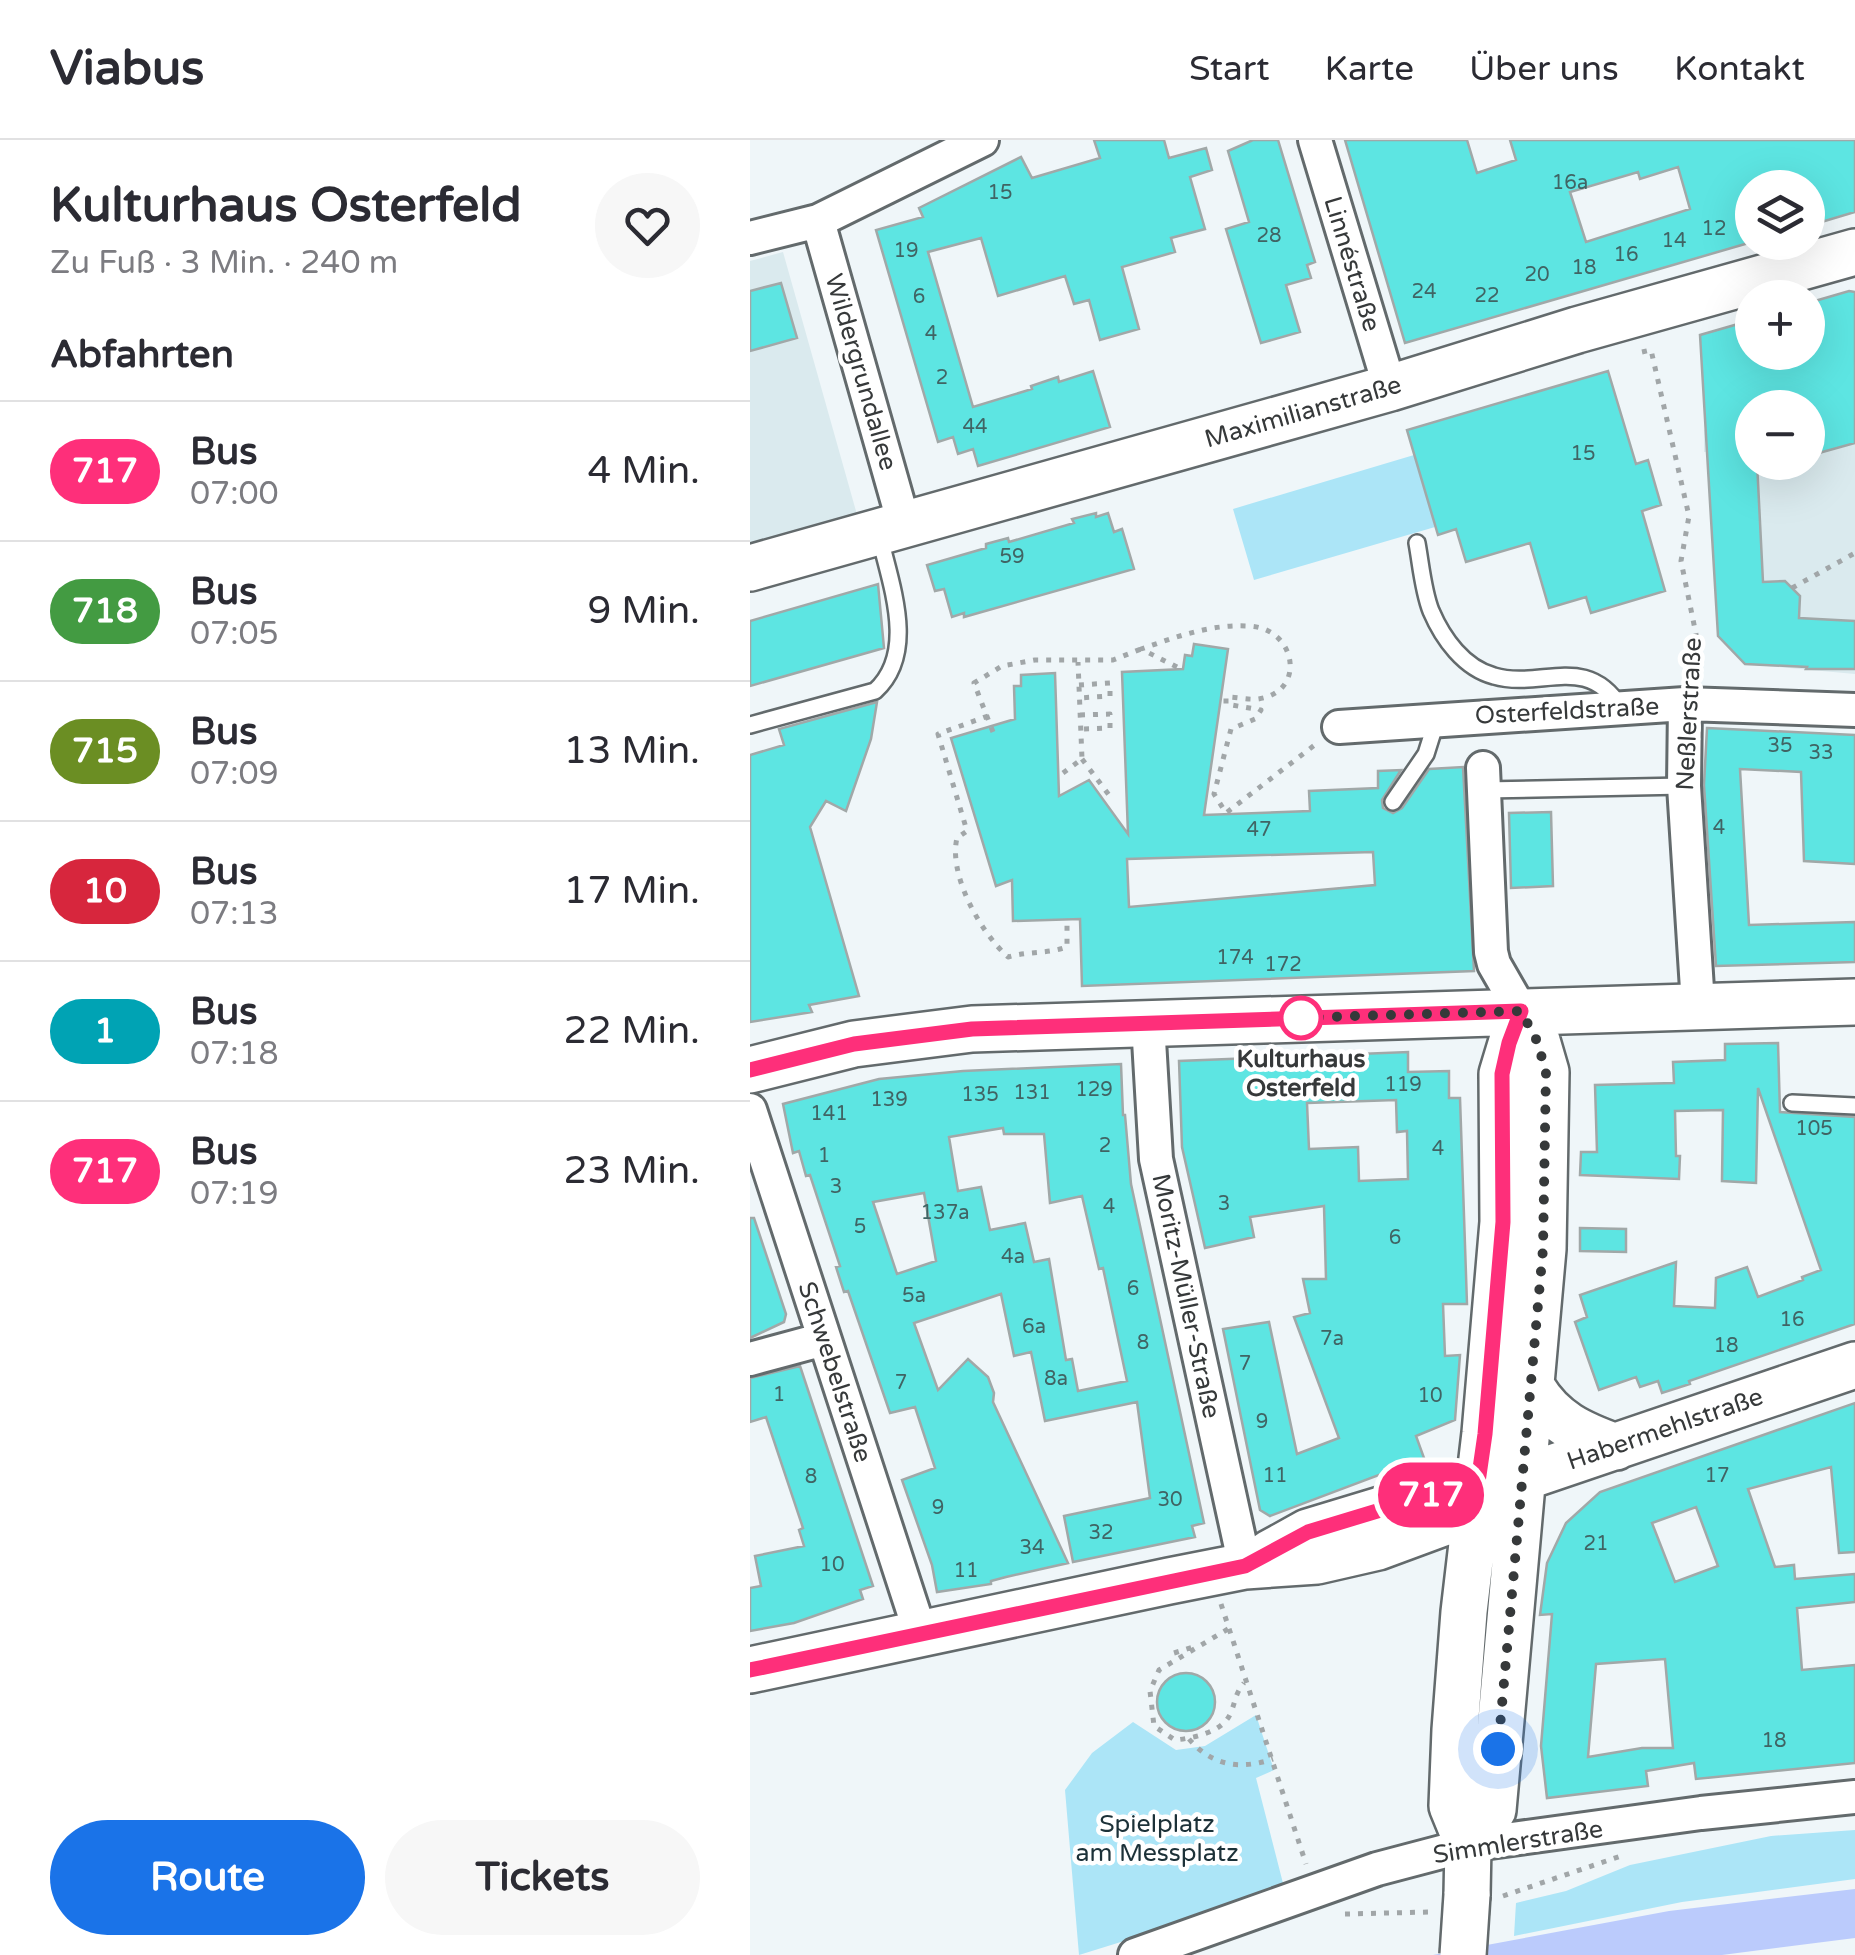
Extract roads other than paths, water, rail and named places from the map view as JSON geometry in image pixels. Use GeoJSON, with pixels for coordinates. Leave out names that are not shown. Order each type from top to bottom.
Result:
{"type":"FeatureCollection","features":[{"type":"Feature","properties":{"kind":"main road","name":"Maximilianstraße"},"geometry":{"type":"LineString","coordinates":[[750,568],[1855,252]]}},
{"type":"Feature","properties":{"kind":"main road"},"geometry":{"type":"LineString","coordinates":[[750,1070],[854,1044],[972,1029],[1855,1002]]}},
{"type":"Feature","properties":{"kind":"main road"},"geometry":{"type":"LineString","coordinates":[[1468,1845],[1493,1810],[1543,1249],[1546,1072],[1537,1041],[1521,1011]]}},
{"type":"Feature","properties":{"kind":"main road"},"geometry":{"type":"LineString","coordinates":[[1464,1955],[1468,1845],[1452,1806],[1464,1612],[1485,1434],[1503,1222],[1502,1074],[1521,1011]]}},
{"type":"Feature","properties":{"kind":"main road","name":"Habermehlstraße"},"geometry":{"type":"LineString","coordinates":[[750,1670],[1229,1569],[1317,1561],[1378,1546],[1443,1523],[1464,1510],[1476,1496],[1525,1477],[1855,1365]]}},
{"type":"Feature","properties":{"kind":"main road"},"geometry":{"type":"LineString","coordinates":[[1514,1572],[1553,1500],[1603,1451],[1554,1417],[1532,1388]]}},
{"type":"Feature","properties":{"kind":"main road","name":"Habermehlstraße"},"geometry":{"type":"LineString","coordinates":[[1229,1569],[1308,1532],[1440,1492],[1460,1491],[1476,1496]]}},
{"type":"Feature","properties":{"kind":"main road"},"geometry":{"type":"LineString","coordinates":[[1378,1546],[1435,1566],[1454,1590],[1464,1612]]}},
{"type":"Feature","properties":{"kind":"street"},"geometry":{"type":"LineString","coordinates":[[750,238],[818,221],[982,140]]}},
{"type":"Feature","properties":{"kind":"street","name":"Linnéstraße"},"geometry":{"type":"LineString","coordinates":[[1315,140],[1390,388]]}},
{"type":"Feature","properties":{"kind":"street","name":"Wildergrundallee"},"geometry":{"type":"LineString","coordinates":[[818,221],[891,527]]}},
{"type":"Feature","properties":{"kind":"street","name":"Osterfeldstraße"},"geometry":{"type":"LineString","coordinates":[[1338,727],[1685,704],[1855,710]]}},
{"type":"Feature","properties":{"kind":"street","name":"Neßlerstraße"},"geometry":{"type":"LineString","coordinates":[[1685,704],[1684,786],[1698,1005]]}},
{"type":"Feature","properties":{"kind":"street"},"geometry":{"type":"LineString","coordinates":[[1483,779],[1492,952],[1494,964],[1521,1011]]}},
{"type":"Feature","properties":{"kind":"street","name":"Moritz-Müller-Straße"},"geometry":{"type":"LineString","coordinates":[[1148,1023],[1156,1160],[1229,1569]]}},
{"type":"Feature","properties":{"kind":"street","name":"Schwebelstraße"},"geometry":{"type":"LineString","coordinates":[[750,1110],[921,1635]]}},
{"type":"Feature","properties":{"kind":"street"},"geometry":{"type":"LineString","coordinates":[[750,1358],[824,1339]]}},
{"type":"Feature","properties":{"kind":"street","name":"Simmlerstraße"},"geometry":{"type":"LineString","coordinates":[[1136,1955],[1377,1868],[1468,1845],[1701,1813],[1855,1797]]}},
{"type":"Feature","properties":{"kind":"lane"},"geometry":{"type":"LineString","coordinates":[[750,726],[875,692],[886,682],[898,655],[891,527]]}},
{"type":"Feature","properties":{"kind":"lane"},"geometry":{"type":"LineString","coordinates":[[1416,543],[1429,606],[1439,628],[1464,660],[1494,677],[1593,680],[1611,693],[1621,708]]}},
{"type":"Feature","properties":{"kind":"lane"},"geometry":{"type":"LineString","coordinates":[[1393,802],[1426,754],[1437,719]]}},
{"type":"Feature","properties":{"kind":"lane"},"geometry":{"type":"LineString","coordinates":[[1483,779],[1684,786]]}},
{"type":"Feature","properties":{"kind":"lane"},"geometry":{"type":"LineString","coordinates":[[1792,1103],[1855,1106]]}},
{"type":"Feature","properties":{"kind":"place","name":"Kulturhaus Osterfeld"},"geometry":{"type":"Point","coordinates":[1301,1018]}},
{"type":"Feature","properties":{"kind":"park label","name":"Spielplatz am Messplatz"},"geometry":{"type":"Point","coordinates":[1157,1838]}}]}
